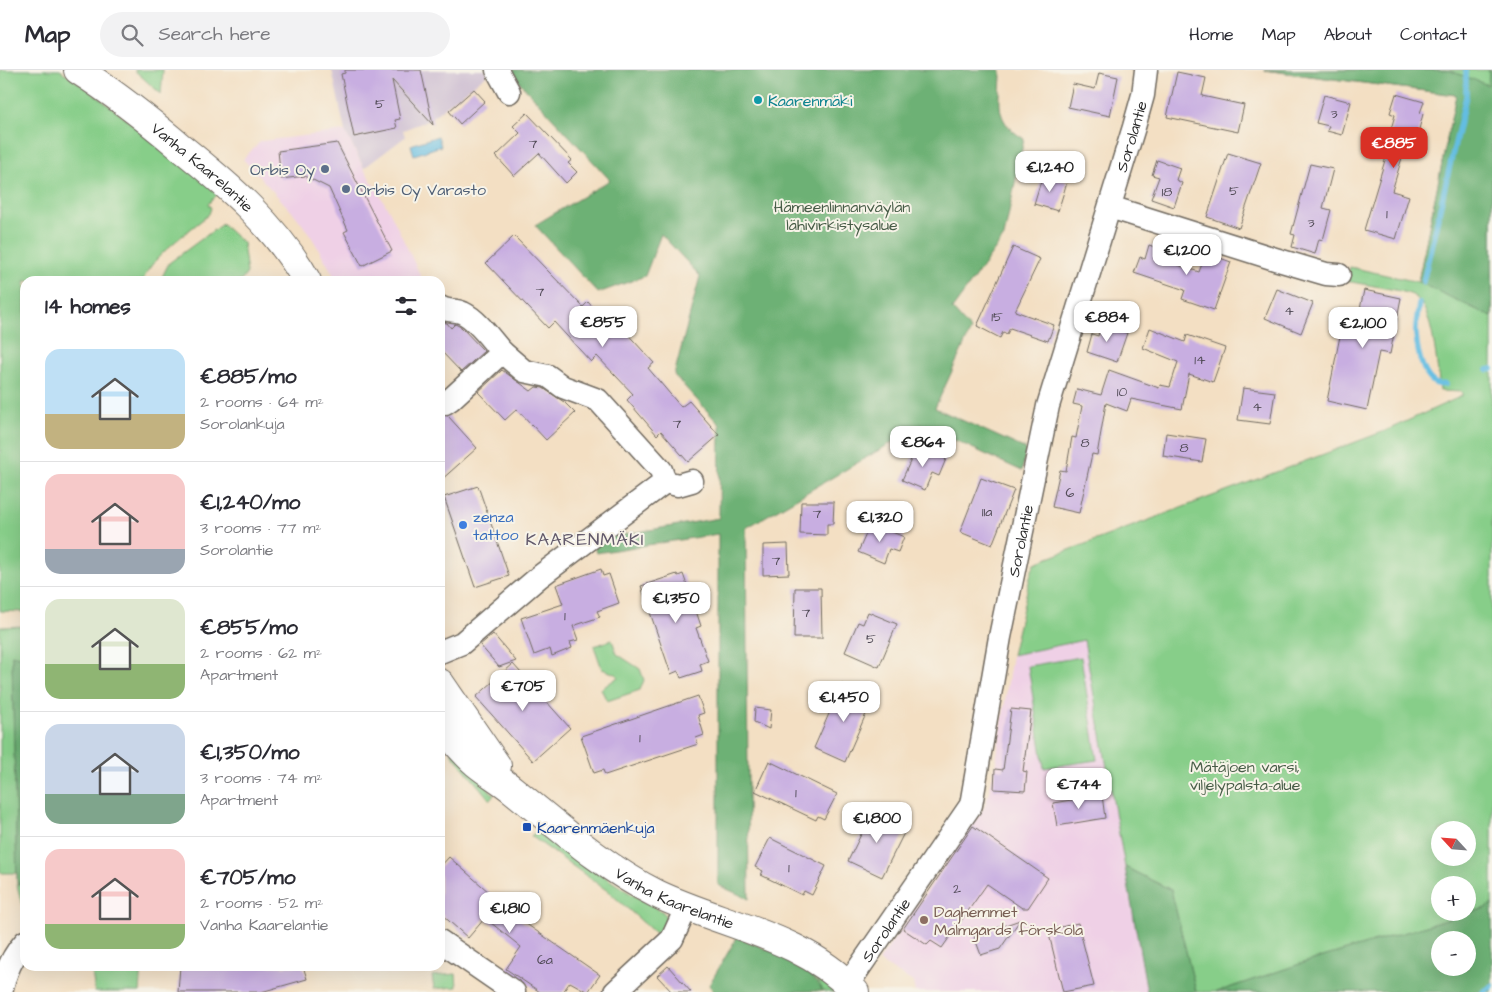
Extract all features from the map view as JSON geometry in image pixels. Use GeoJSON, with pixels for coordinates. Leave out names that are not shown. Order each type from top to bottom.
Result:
{"type":"FeatureCollection","features":[{"type":"Feature","properties":{"kind":"main road","name":"Vanha Kaarelantie"},"geometry":{"type":"LineString","coordinates":[[91,74],[238,197],[279,240],[304,276]]}},
{"type":"Feature","properties":{"kind":"main road","name":"Vanha Kaarelantie"},"geometry":{"type":"LineString","coordinates":[[445,690],[513,790]]}},
{"type":"Feature","properties":{"kind":"main road","name":"Vanha Kaarelantie"},"geometry":{"type":"LineString","coordinates":[[445,730],[476,762],[579,845],[610,866],[656,894],[782,943],[824,966],[851,988]]}},
{"type":"Feature","properties":{"kind":"street"},"geometry":{"type":"LineString","coordinates":[[497,70],[509,92]]}},
{"type":"Feature","properties":{"kind":"street","name":"Sorolantie"},"geometry":{"type":"LineString","coordinates":[[851,988],[971,805],[1000,637],[1048,406],[1143,95],[1146,70]]}},
{"type":"Feature","properties":{"kind":"street"},"geometry":{"type":"LineString","coordinates":[[1110,207],[1275,259],[1339,275]]}},
{"type":"Feature","properties":{"kind":"street"},"geometry":{"type":"LineString","coordinates":[[445,310],[459,312],[470,317],[502,352],[524,372],[548,376],[563,387],[598,400],[661,470],[664,482]]}},
{"type":"Feature","properties":{"kind":"street"},"geometry":{"type":"LineString","coordinates":[[445,403],[451,400],[502,352]]}},
{"type":"Feature","properties":{"kind":"street"},"geometry":{"type":"LineString","coordinates":[[445,650],[462,644],[539,577],[664,482],[678,485],[692,481]]}},
{"type":"Feature","properties":{"kind":"street"},"geometry":{"type":"LineString","coordinates":[[615,992],[672,940],[687,906]]}},
{"type":"Feature","properties":{"kind":"street"},"geometry":{"type":"LineString","coordinates":[[445,944],[514,992]]}},
{"type":"Feature","properties":{"kind":"street"},"geometry":{"type":"LineString","coordinates":[[1,992],[4,978],[15,952],[20,947]]}},
{"type":"Feature","properties":{"kind":"shaded area"},"geometry":{"type":"Polygon","coordinates":[[[332,70],[485,70],[488,74],[427,121],[403,130],[405,137],[364,168],[345,131],[332,70]]]}},
{"type":"Feature","properties":{"kind":"shaded area"},"geometry":{"type":"Polygon","coordinates":[[[345,131],[364,169],[390,212],[421,276],[334,276],[311,236],[296,216],[243,159],[261,141],[345,131]]]}},
{"type":"Feature","properties":{"kind":"shaded area"},"geometry":{"type":"Polygon","coordinates":[[[1084,640],[1147,992],[915,992],[913,982],[879,961],[985,806],[995,769],[1012,655],[1084,640]]]}},
{"type":"Feature","properties":{"kind":"green space"},"geometry":{"type":"Polygon","coordinates":[[[0,70],[60,70],[97,96],[219,193],[208,204],[211,208],[209,214],[162,254],[145,276],[20,276],[20,612],[0,611],[0,70]]]}},
{"type":"Feature","properties":{"kind":"green space"},"geometry":{"type":"Polygon","coordinates":[[[134,70],[163,70],[161,94],[134,70]]]}},
{"type":"Feature","properties":{"kind":"green space","name":"Hämeenlinnanväylän lähivirkistysalue"},"geometry":{"type":"Polygon","coordinates":[[[508,70],[1001,70],[1000,110],[1007,125],[1024,139],[1004,237],[952,309],[971,330],[935,408],[1026,449],[1022,471],[922,425],[746,528],[749,899],[718,885],[718,534],[596,553],[592,540],[719,518],[720,425],[674,375],[700,276],[661,234],[645,276],[598,293],[535,225],[610,180],[508,70]]]}},
{"type":"Feature","properties":{"kind":"green space","name":"Mätäjoen varsi, viljelypalsta-alue"},"geometry":{"type":"Polygon","coordinates":[[[1264,70],[1492,70],[1492,904],[1476,911],[1476,876],[1431,876],[1431,921],[1443,921],[1300,964],[1217,992],[1196,992],[1171,890],[1125,867],[1084,640],[1012,655],[1031,573],[1035,563],[1385,431],[1462,396],[1462,392],[1440,391],[1436,354],[1430,326],[1421,303],[1414,296],[1382,287],[1346,281],[1350,267],[1418,282],[1456,95],[1264,70]]]}},
{"type":"Feature","properties":{"kind":"green space"},"geometry":{"type":"Polygon","coordinates":[[[1264,70],[1448,70],[1488,85],[1489,70],[1492,70],[1492,317],[1418,282],[1456,95],[1264,70]]]}},
{"type":"Feature","properties":{"kind":"green space"},"geometry":{"type":"Polygon","coordinates":[[[222,224],[243,243],[247,273],[245,276],[162,276],[169,263],[222,224]]]}},
{"type":"Feature","properties":{"kind":"green space"},"geometry":{"type":"Polygon","coordinates":[[[20,626],[20,656],[12,655],[17,873],[0,873],[0,627],[20,626]]]}},
{"type":"Feature","properties":{"kind":"green space"},"geometry":{"type":"Polygon","coordinates":[[[612,640],[617,654],[640,669],[644,680],[640,690],[607,701],[601,689],[618,677],[616,674],[602,669],[594,646],[612,640]]]}},
{"type":"Feature","properties":{"kind":"green space"},"geometry":{"type":"Polygon","coordinates":[[[12,655],[20,656],[20,883],[17,885],[12,655]]]}},
{"type":"Feature","properties":{"kind":"green space"},"geometry":{"type":"Polygon","coordinates":[[[1081,657],[1097,760],[1044,768],[1028,666],[1081,657]]]}},
{"type":"Feature","properties":{"kind":"green space"},"geometry":{"type":"Polygon","coordinates":[[[455,749],[494,795],[490,800],[451,753],[455,749]]]}},
{"type":"Feature","properties":{"kind":"green space"},"geometry":{"type":"Polygon","coordinates":[[[536,832],[628,892],[663,912],[667,919],[662,932],[656,934],[609,892],[531,836],[536,832]]]}},
{"type":"Feature","properties":{"kind":"green space"},"geometry":{"type":"Polygon","coordinates":[[[1125,867],[1171,890],[1196,992],[1147,992],[1125,867]]]}},
{"type":"Feature","properties":{"kind":"green space"},"geometry":{"type":"Polygon","coordinates":[[[20,883],[20,897],[17,885],[20,883]]]}},
{"type":"Feature","properties":{"kind":"green space"},"geometry":{"type":"Polygon","coordinates":[[[1492,904],[1492,992],[1217,992],[1300,964],[1443,921],[1476,921],[1476,911],[1492,904]]]}},
{"type":"Feature","properties":{"kind":"green space"},"geometry":{"type":"Polygon","coordinates":[[[737,937],[784,958],[807,973],[823,991],[714,992],[709,985],[737,937]]]}},
{"type":"Feature","properties":{"kind":"green space"},"geometry":{"type":"Polygon","coordinates":[[[765,947],[789,957],[838,992],[824,992],[817,980],[765,947]]]}},
{"type":"Feature","properties":{"kind":"green space"},"geometry":{"type":"Polygon","coordinates":[[[92,971],[142,971],[140,992],[95,992],[92,971]]]}},
{"type":"Feature","properties":{"kind":"green space"},"geometry":{"type":"Polygon","coordinates":[[[456,974],[457,987],[434,989],[432,976],[456,974]]]}},
{"type":"Feature","properties":{"kind":"water"},"geometry":{"type":"Polygon","coordinates":[[[438,136],[441,146],[414,155],[411,145],[438,136]]]}},
{"type":"Feature","properties":{"kind":"building"},"geometry":{"type":"Polygon","coordinates":[[[345,70],[421,70],[433,125],[392,80],[400,119],[395,120],[397,128],[354,137],[341,74],[345,73],[345,70]]]}},
{"type":"Feature","properties":{"kind":"building"},"geometry":{"type":"Polygon","coordinates":[[[1177,72],[1206,78],[1202,96],[1244,105],[1238,132],[1167,117],[1177,72]]]}},
{"type":"Feature","properties":{"kind":"building"},"geometry":{"type":"Polygon","coordinates":[[[1099,73],[1118,77],[1110,116],[1068,107],[1073,84],[1095,89],[1099,73]]]}},
{"type":"Feature","properties":{"kind":"building"},"geometry":{"type":"Polygon","coordinates":[[[474,89],[485,101],[460,124],[449,111],[474,89]]]}},
{"type":"Feature","properties":{"kind":"building"},"geometry":{"type":"Polygon","coordinates":[[[1396,94],[1424,102],[1420,113],[1423,114],[1418,133],[1414,143],[1407,141],[1392,191],[1409,196],[1396,239],[1364,230],[1392,137],[1389,136],[1395,115],[1390,113],[1396,94]]]}},
{"type":"Feature","properties":{"kind":"building"},"geometry":{"type":"Polygon","coordinates":[[[1324,95],[1351,102],[1342,135],[1327,131],[1329,126],[1316,123],[1324,95]]]}},
{"type":"Feature","properties":{"kind":"building"},"geometry":{"type":"Polygon","coordinates":[[[527,113],[572,160],[568,163],[577,172],[566,183],[539,153],[514,176],[496,156],[520,133],[513,126],[527,113]]]}},
{"type":"Feature","properties":{"kind":"building"},"geometry":{"type":"Polygon","coordinates":[[[337,143],[392,251],[362,266],[344,232],[348,230],[329,188],[305,176],[281,179],[278,151],[337,143]]]}},
{"type":"Feature","properties":{"kind":"building"},"geometry":{"type":"Polygon","coordinates":[[[1228,153],[1261,163],[1239,228],[1207,217],[1228,153]]]}},
{"type":"Feature","properties":{"kind":"building"},"geometry":{"type":"Polygon","coordinates":[[[1157,160],[1180,168],[1176,180],[1182,183],[1174,207],[1151,199],[1159,177],[1152,175],[1157,160]]]}},
{"type":"Feature","properties":{"kind":"building"},"geometry":{"type":"Polygon","coordinates":[[[1310,164],[1333,169],[1323,208],[1331,210],[1323,240],[1319,239],[1315,254],[1292,247],[1295,235],[1291,234],[1310,164]]]}},
{"type":"Feature","properties":{"kind":"building"},"geometry":{"type":"Polygon","coordinates":[[[1043,174],[1067,182],[1058,211],[1034,204],[1043,174]]]}},
{"type":"Feature","properties":{"kind":"building"},"geometry":{"type":"Polygon","coordinates":[[[514,236],[583,307],[588,302],[617,334],[623,329],[654,363],[648,368],[681,407],[689,401],[719,435],[688,462],[661,431],[657,435],[627,400],[633,394],[597,356],[591,362],[554,322],[548,328],[486,263],[514,236]]]}},
{"type":"Feature","properties":{"kind":"building"},"geometry":{"type":"Polygon","coordinates":[[[1149,245],[1175,254],[1172,263],[1199,272],[1206,253],[1231,262],[1214,310],[1182,299],[1185,290],[1134,273],[1140,257],[1145,259],[1149,245]]]}},
{"type":"Feature","properties":{"kind":"building"},"geometry":{"type":"Polygon","coordinates":[[[1013,247],[1040,259],[1015,311],[1054,325],[1048,341],[1010,328],[1007,334],[1003,332],[1000,338],[977,326],[1013,247]]]}},
{"type":"Feature","properties":{"kind":"building"},"geometry":{"type":"Polygon","coordinates":[[[1277,289],[1313,303],[1301,333],[1265,318],[1277,289]]]}},
{"type":"Feature","properties":{"kind":"building"},"geometry":{"type":"Polygon","coordinates":[[[1364,290],[1401,298],[1390,354],[1379,352],[1367,410],[1327,401],[1345,311],[1359,314],[1364,290]]]}},
{"type":"Feature","properties":{"kind":"building"},"geometry":{"type":"Polygon","coordinates":[[[445,323],[451,328],[455,324],[461,327],[484,351],[461,372],[445,355],[445,323]]]}},
{"type":"Feature","properties":{"kind":"building"},"geometry":{"type":"Polygon","coordinates":[[[1101,325],[1127,333],[1117,362],[1087,352],[1092,334],[1098,336],[1101,325]]]}},
{"type":"Feature","properties":{"kind":"building"},"geometry":{"type":"Polygon","coordinates":[[[1150,328],[1185,342],[1187,335],[1225,348],[1213,382],[1189,374],[1182,409],[1131,399],[1127,411],[1106,403],[1097,455],[1092,454],[1079,513],[1052,507],[1060,470],[1066,471],[1072,437],[1076,438],[1082,406],[1073,404],[1077,389],[1101,395],[1109,370],[1159,388],[1160,385],[1170,387],[1178,362],[1143,348],[1150,328]]]}},
{"type":"Feature","properties":{"kind":"building"},"geometry":{"type":"Polygon","coordinates":[[[502,370],[531,391],[536,387],[543,388],[564,402],[575,413],[546,440],[517,409],[505,420],[478,392],[502,370]]]}},
{"type":"Feature","properties":{"kind":"building"},"geometry":{"type":"Polygon","coordinates":[[[1243,388],[1275,392],[1270,424],[1238,420],[1243,388]]]}},
{"type":"Feature","properties":{"kind":"building"},"geometry":{"type":"Polygon","coordinates":[[[445,416],[448,416],[477,448],[445,477],[445,416]]]}},
{"type":"Feature","properties":{"kind":"building"},"geometry":{"type":"Polygon","coordinates":[[[1166,433],[1206,439],[1202,462],[1163,456],[1166,433]]]}},
{"type":"Feature","properties":{"kind":"building"},"geometry":{"type":"Polygon","coordinates":[[[917,446],[946,459],[939,476],[932,473],[925,490],[902,480],[917,446]]]}},
{"type":"Feature","properties":{"kind":"building"},"geometry":{"type":"Polygon","coordinates":[[[981,478],[1014,490],[992,545],[960,532],[981,478]]]}},
{"type":"Feature","properties":{"kind":"building"},"geometry":{"type":"Polygon","coordinates":[[[478,486],[509,576],[475,587],[445,497],[478,486]]]}},
{"type":"Feature","properties":{"kind":"building"},"geometry":{"type":"Polygon","coordinates":[[[801,502],[834,502],[833,524],[827,524],[827,535],[800,534],[801,502]]]}},
{"type":"Feature","properties":{"kind":"building"},"geometry":{"type":"Polygon","coordinates":[[[871,523],[904,537],[898,552],[889,549],[884,563],[858,552],[871,523]]]}},
{"type":"Feature","properties":{"kind":"building"},"geometry":{"type":"Polygon","coordinates":[[[788,544],[789,574],[763,575],[763,545],[788,544]]]}},
{"type":"Feature","properties":{"kind":"building"},"geometry":{"type":"Polygon","coordinates":[[[601,569],[603,576],[609,574],[619,603],[597,611],[600,617],[573,626],[578,640],[570,642],[572,648],[552,656],[550,649],[534,655],[521,618],[563,604],[556,585],[601,569]]]}},
{"type":"Feature","properties":{"kind":"building"},"geometry":{"type":"Polygon","coordinates":[[[677,574],[678,576],[683,574],[701,626],[696,628],[708,661],[700,664],[702,671],[681,678],[678,671],[671,674],[641,586],[677,574]]]}},
{"type":"Feature","properties":{"kind":"building"},"geometry":{"type":"Polygon","coordinates":[[[795,588],[821,588],[822,638],[794,638],[795,588]]]}},
{"type":"Feature","properties":{"kind":"building"},"geometry":{"type":"Polygon","coordinates":[[[868,612],[897,624],[879,667],[845,652],[858,622],[863,624],[868,612]]]}},
{"type":"Feature","properties":{"kind":"building"},"geometry":{"type":"Polygon","coordinates":[[[493,634],[516,661],[499,667],[480,645],[493,634]]]}},
{"type":"Feature","properties":{"kind":"building"},"geometry":{"type":"Polygon","coordinates":[[[513,664],[570,728],[533,761],[476,697],[513,664]]]}},
{"type":"Feature","properties":{"kind":"building"},"geometry":{"type":"Polygon","coordinates":[[[842,684],[873,698],[845,762],[814,748],[842,684]]]}},
{"type":"Feature","properties":{"kind":"building"},"geometry":{"type":"Polygon","coordinates":[[[698,696],[704,713],[698,715],[704,735],[696,738],[698,744],[605,775],[603,770],[594,773],[581,736],[698,696]]]}},
{"type":"Feature","properties":{"kind":"building"},"geometry":{"type":"Polygon","coordinates":[[[755,708],[771,710],[769,729],[754,722],[755,708]]]}},
{"type":"Feature","properties":{"kind":"building"},"geometry":{"type":"Polygon","coordinates":[[[1011,709],[1031,711],[1023,771],[1027,772],[1025,791],[994,789],[995,769],[1003,770],[1011,709]]]}},
{"type":"Feature","properties":{"kind":"building"},"geometry":{"type":"Polygon","coordinates":[[[769,761],[837,794],[824,819],[818,816],[816,820],[755,791],[769,761]]]}},
{"type":"Feature","properties":{"kind":"building"},"geometry":{"type":"Polygon","coordinates":[[[1102,795],[1105,818],[1057,826],[1053,803],[1102,795]]]}},
{"type":"Feature","properties":{"kind":"building"},"geometry":{"type":"Polygon","coordinates":[[[873,810],[907,827],[882,877],[848,861],[873,810]]]}},
{"type":"Feature","properties":{"kind":"building"},"geometry":{"type":"Polygon","coordinates":[[[973,826],[1048,878],[1028,908],[1022,908],[987,884],[942,948],[931,941],[927,945],[903,929],[973,826]]]}},
{"type":"Feature","properties":{"kind":"building"},"geometry":{"type":"Polygon","coordinates":[[[770,838],[826,866],[812,895],[804,891],[802,895],[761,875],[763,871],[755,867],[770,838]]]}},
{"type":"Feature","properties":{"kind":"building"},"geometry":{"type":"Polygon","coordinates":[[[449,857],[522,921],[600,975],[588,992],[570,982],[563,992],[540,992],[506,969],[521,947],[485,918],[468,938],[445,917],[445,861],[449,857]]]}},
{"type":"Feature","properties":{"kind":"building"},"geometry":{"type":"Polygon","coordinates":[[[1020,920],[1000,949],[981,955],[974,936],[1020,920]]]}},
{"type":"Feature","properties":{"kind":"building"},"geometry":{"type":"Polygon","coordinates":[[[1078,923],[1094,986],[1063,992],[1048,930],[1078,923]]]}},
{"type":"Feature","properties":{"kind":"building"},"geometry":{"type":"Polygon","coordinates":[[[668,966],[691,992],[672,992],[657,976],[668,966]]]}},
{"type":"Feature","properties":{"kind":"building"},"geometry":{"type":"Polygon","coordinates":[[[180,971],[305,971],[307,979],[261,992],[178,992],[180,971]]]}},
{"type":"Feature","properties":{"kind":"waterway"},"geometry":{"type":"LineString","coordinates":[[1423,282],[1466,96],[1466,70]]}},
{"type":"Feature","properties":{"kind":"waterway"},"geometry":{"type":"LineString","coordinates":[[1419,303],[1416,330],[1420,358],[1427,375],[1432,381],[1438,384],[1446,384]]}},
{"type":"Feature","properties":{"kind":"waterway"},"geometry":{"type":"LineString","coordinates":[[1488,370],[1492,369]]}},
{"type":"Feature","properties":{"kind":"waterway"},"geometry":{"type":"LineString","coordinates":[[1483,992],[1492,986]]}},
{"type":"Feature","properties":{"kind":"place","name":"Kaarenmäki"},"geometry":{"type":"Point","coordinates":[758,100]}},
{"type":"Feature","properties":{"kind":"place","name":"Orbis Oy"},"geometry":{"type":"Point","coordinates":[325,169]}},
{"type":"Feature","properties":{"kind":"place","name":"Orbis Oy Varasto"},"geometry":{"type":"Point","coordinates":[346,189]}},
{"type":"Feature","properties":{"kind":"place","name":"zenza tattoo"},"geometry":{"type":"Point","coordinates":[463,525]}},
{"type":"Feature","properties":{"kind":"place","name":"Kaarenmäenkuja"},"geometry":{"type":"Point","coordinates":[527,827]}},
{"type":"Feature","properties":{"kind":"place","name":"Daghemmet Malmgårds förskola"},"geometry":{"type":"Point","coordinates":[924,920]}},
{"type":"Feature","properties":{"kind":"district","name":"KAARENMÄKI"},"geometry":{"type":"Point","coordinates":[585,539]}}]}
